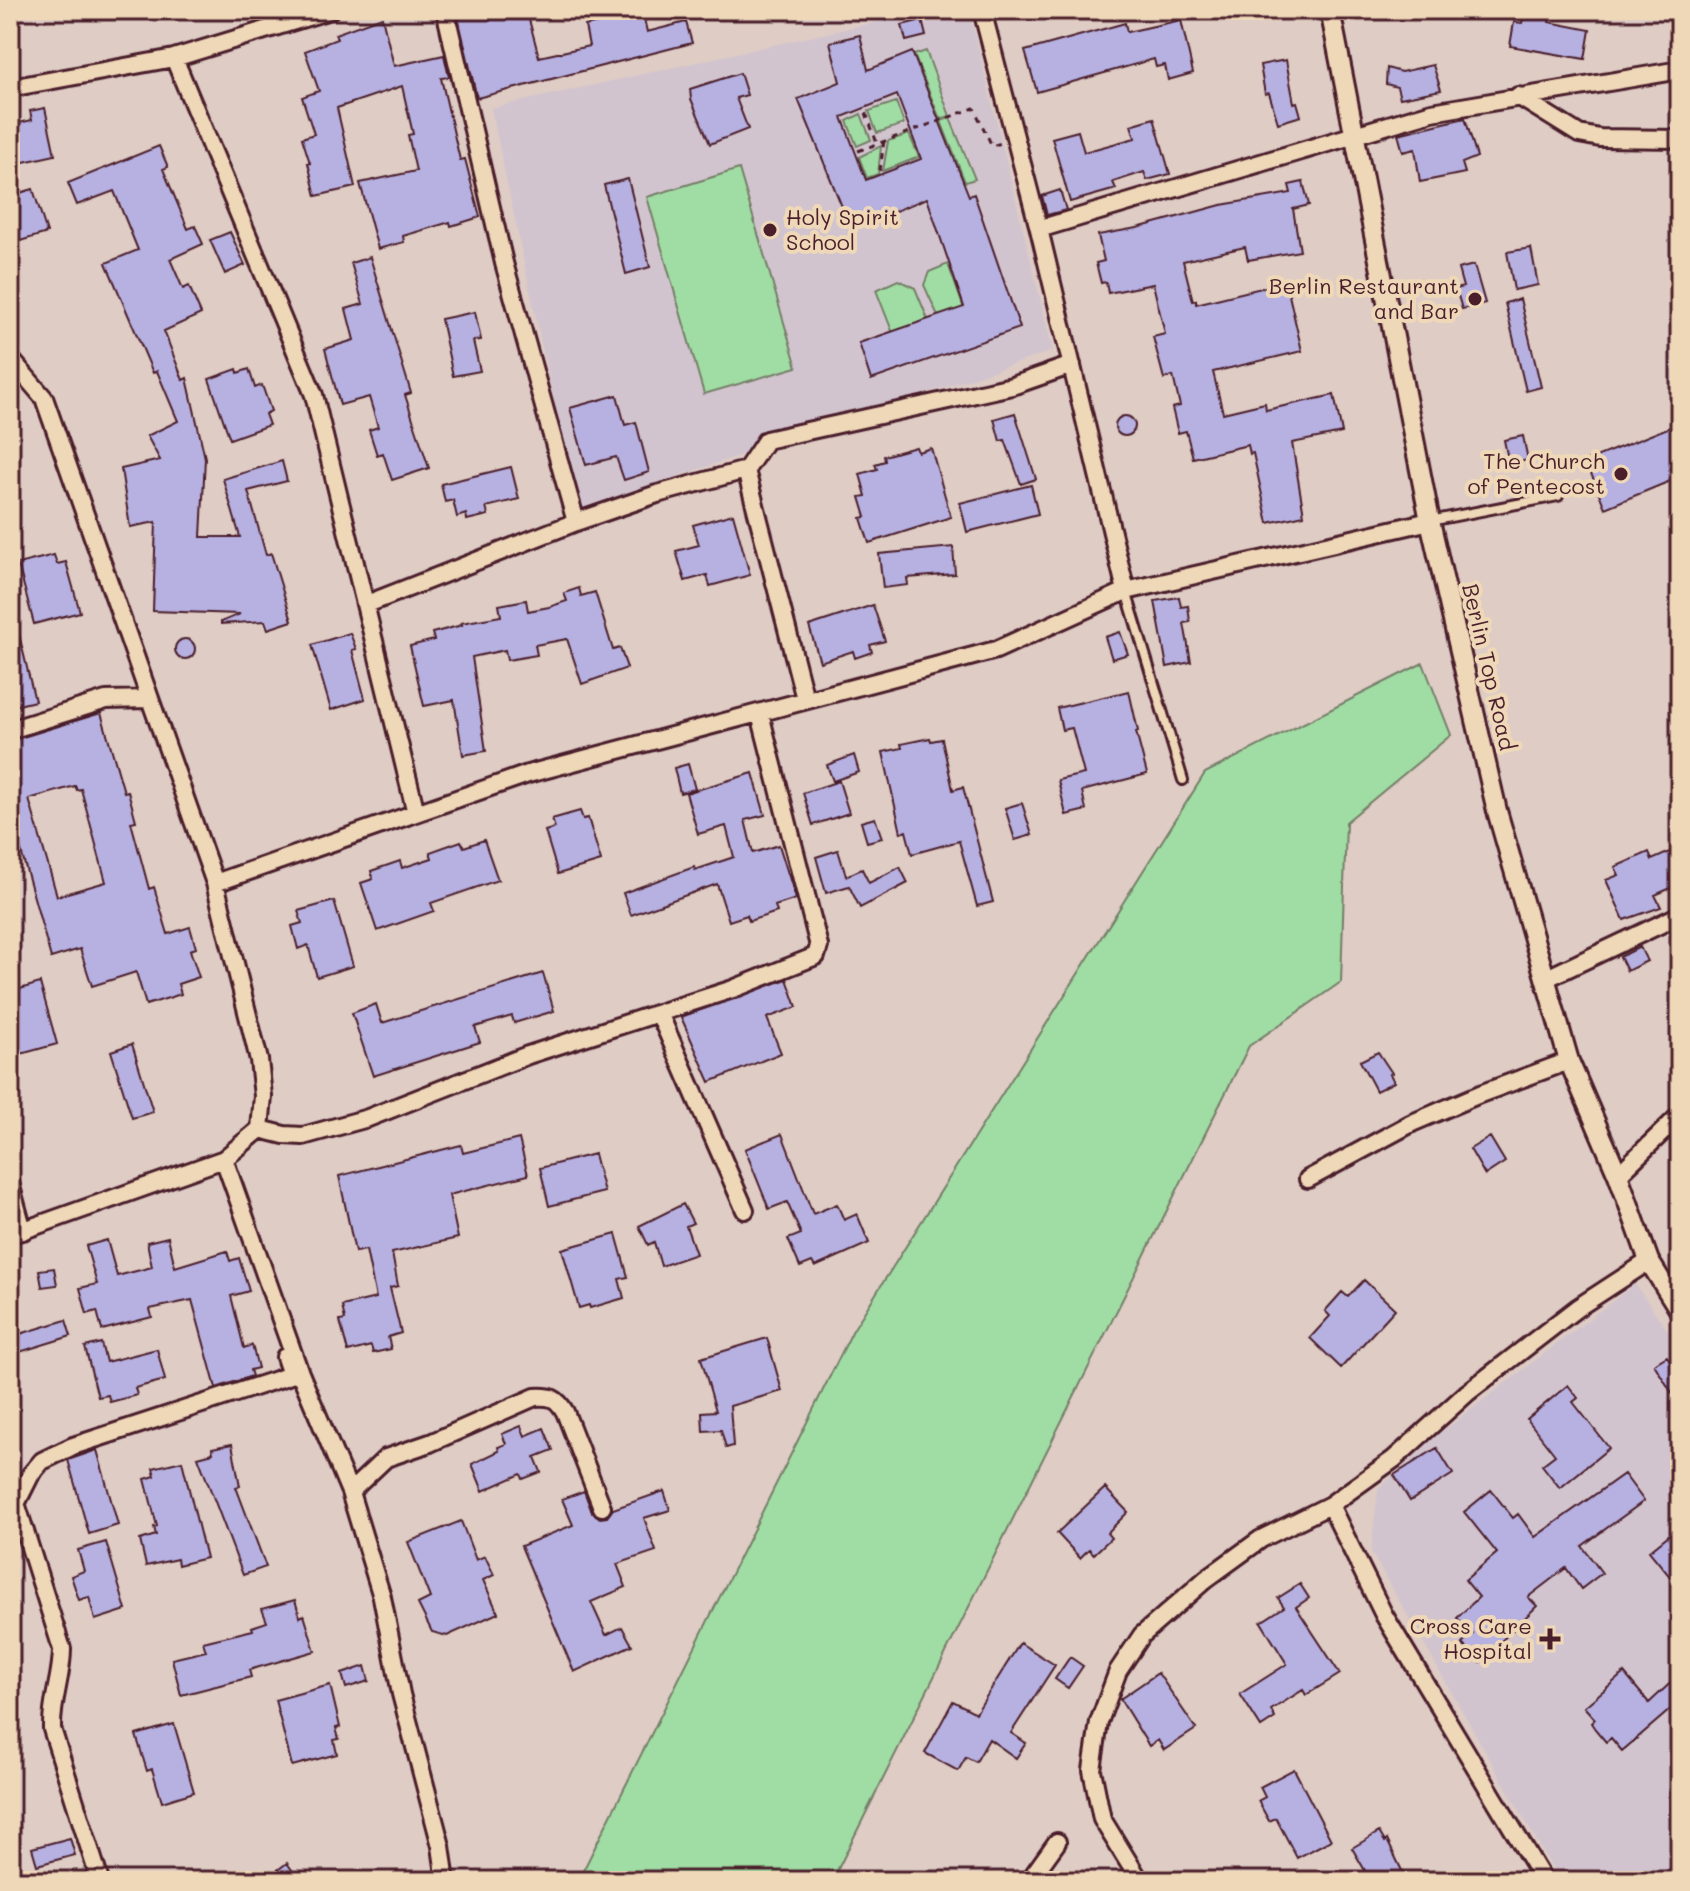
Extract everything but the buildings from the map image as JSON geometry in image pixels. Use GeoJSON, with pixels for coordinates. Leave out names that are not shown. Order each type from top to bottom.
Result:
{"type":"FeatureCollection","features":[{"type":"Feature","properties":{"kind":"street"},"geometry":{"type":"LineString","coordinates":[[445,10],[504,263],[576,522]]}},
{"type":"Feature","properties":{"kind":"street"},"geometry":{"type":"LineString","coordinates":[[982,10],[1039,229],[1126,591]]}},
{"type":"Feature","properties":{"kind":"street","name":"Berlin Top Road"},"geometry":{"type":"LineString","coordinates":[[1330,10],[1430,521],[1497,811],[1569,1061],[1618,1175],[1649,1261],[1680,1311]]}},
{"type":"Feature","properties":{"kind":"street"},"geometry":{"type":"LineString","coordinates":[[10,88],[174,58],[324,11]]}},
{"type":"Feature","properties":{"kind":"street"},"geometry":{"type":"LineString","coordinates":[[174,58],[314,395],[329,467],[367,604],[416,813]]}},
{"type":"Feature","properties":{"kind":"street"},"geometry":{"type":"LineString","coordinates":[[1039,229],[1432,112],[1680,70]]}},
{"type":"Feature","properties":{"kind":"street"},"geometry":{"type":"LineString","coordinates":[[1518,96],[1579,134],[1600,138],[1680,139]]}},
{"type":"Feature","properties":{"kind":"street"},"geometry":{"type":"LineString","coordinates":[[10,358],[44,398],[215,883],[259,1060],[263,1096],[260,1129],[224,1159],[16,1233],[10,1183]]}},
{"type":"Feature","properties":{"kind":"street"},"geometry":{"type":"LineString","coordinates":[[805,699],[746,470],[753,456],[766,440],[1012,386],[1072,365]]}},
{"type":"Feature","properties":{"kind":"street"},"geometry":{"type":"LineString","coordinates":[[367,604],[576,522],[657,494],[746,470]]}},
{"type":"Feature","properties":{"kind":"street"},"geometry":{"type":"LineString","coordinates":[[215,883],[528,774],[996,650],[1126,591],[1430,521]]}},
{"type":"Feature","properties":{"kind":"street"},"geometry":{"type":"LineString","coordinates":[[10,730],[106,700],[150,699]]}},
{"type":"Feature","properties":{"kind":"street"},"geometry":{"type":"LineString","coordinates":[[260,1129],[303,1136],[368,1118],[528,1055],[733,989],[816,956],[819,946],[816,931],[760,714]]}},
{"type":"Feature","properties":{"kind":"street"},"geometry":{"type":"LineString","coordinates":[[1545,979],[1680,915]]}},
{"type":"Feature","properties":{"kind":"street"},"geometry":{"type":"LineString","coordinates":[[659,1013],[745,1210]]}},
{"type":"Feature","properties":{"kind":"street"},"geometry":{"type":"LineString","coordinates":[[1308,1179],[1412,1123],[1569,1061]]}},
{"type":"Feature","properties":{"kind":"street"},"geometry":{"type":"LineString","coordinates":[[1618,1175],[1680,1115]]}},
{"type":"Feature","properties":{"kind":"street"},"geometry":{"type":"LineString","coordinates":[[224,1159],[300,1373],[350,1492],[382,1597],[401,1694],[441,1846],[446,1881]]}},
{"type":"Feature","properties":{"kind":"street"},"geometry":{"type":"LineString","coordinates":[[14,1510],[31,1474],[42,1461],[73,1446],[291,1375],[224,1159]]}},
{"type":"Feature","properties":{"kind":"street"},"geometry":{"type":"LineString","coordinates":[[1140,1881],[1102,1819],[1092,1770],[1099,1722],[1118,1671],[1142,1635],[1206,1579],[1261,1539],[1330,1505],[1394,1459],[1467,1393],[1577,1308],[1649,1261]]}},
{"type":"Feature","properties":{"kind":"street"},"geometry":{"type":"LineString","coordinates":[[350,1492],[386,1458],[430,1443],[535,1397],[548,1396],[559,1401],[565,1412],[602,1507]]}},
{"type":"Feature","properties":{"kind":"street"},"geometry":{"type":"LineString","coordinates":[[10,1484],[14,1510],[62,1649],[62,1669],[51,1708],[52,1729],[100,1881]]}},
{"type":"Feature","properties":{"kind":"street"},"geometry":{"type":"LineString","coordinates":[[1330,1505],[1384,1615],[1544,1881]]}},
{"type":"Feature","properties":{"kind":"street"},"geometry":{"type":"LineString","coordinates":[[1029,1881],[1057,1842]]}},
{"type":"Feature","properties":{"kind":"lane"},"geometry":{"type":"LineString","coordinates":[[1430,521],[1558,496]]}},
{"type":"Feature","properties":{"kind":"lane"},"geometry":{"type":"LineString","coordinates":[[1126,591],[1183,780]]}},
{"type":"Feature","properties":{"kind":"path"},"geometry":{"type":"LineString","coordinates":[[858,151],[974,108],[992,146],[1016,139]]}},
{"type":"Feature","properties":{"kind":"path"},"geometry":{"type":"LineString","coordinates":[[866,113],[877,143]]}},
{"type":"Feature","properties":{"kind":"path"},"geometry":{"type":"LineString","coordinates":[[880,171],[884,140]]}},
{"type":"Feature","properties":{"kind":"shaded area","name":"Holy Spirit School"},"geometry":{"type":"Polygon","coordinates":[[[930,10],[969,10],[1053,351],[577,510],[491,108],[930,10]]]}},
{"type":"Feature","properties":{"kind":"shaded area","name":"Cross Care Hospital"},"geometry":{"type":"Polygon","coordinates":[[[1635,1284],[1680,1348],[1680,1881],[1560,1881],[1371,1552],[1378,1489],[1440,1433],[1635,1284]]]}},
{"type":"Feature","properties":{"kind":"green space"},"geometry":{"type":"Polygon","coordinates":[[[926,51],[950,116],[940,119],[914,55],[926,51]]]}},
{"type":"Feature","properties":{"kind":"green space"},"geometry":{"type":"Polygon","coordinates":[[[896,102],[904,124],[877,133],[869,111],[896,102]]]}},
{"type":"Feature","properties":{"kind":"green space"},"geometry":{"type":"Polygon","coordinates":[[[861,114],[871,140],[857,146],[847,121],[861,114]]]}},
{"type":"Feature","properties":{"kind":"green space"},"geometry":{"type":"Polygon","coordinates":[[[950,118],[975,179],[965,182],[941,121],[950,118]]]}},
{"type":"Feature","properties":{"kind":"green space"},"geometry":{"type":"Polygon","coordinates":[[[909,134],[919,157],[883,171],[888,141],[909,134]]]}},
{"type":"Feature","properties":{"kind":"green space"},"geometry":{"type":"Polygon","coordinates":[[[881,146],[878,174],[867,178],[859,157],[881,146]]]}},
{"type":"Feature","properties":{"kind":"green space"},"geometry":{"type":"Polygon","coordinates":[[[739,169],[797,367],[704,394],[647,197],[739,169]]]}},
{"type":"Feature","properties":{"kind":"green space"},"geometry":{"type":"Polygon","coordinates":[[[948,264],[964,309],[939,318],[924,285],[929,272],[948,264]]]}},
{"type":"Feature","properties":{"kind":"green space"},"geometry":{"type":"Polygon","coordinates":[[[898,280],[915,288],[929,322],[894,336],[876,290],[898,280]]]}},
{"type":"Feature","properties":{"kind":"green space"},"geometry":{"type":"Polygon","coordinates":[[[1423,663],[1451,735],[1346,822],[1341,982],[1249,1046],[832,1881],[578,1881],[853,1330],[1205,773],[1423,663]]]}},
{"type":"Feature","properties":{"kind":"place","name":"Holy Spirit School"},"geometry":{"type":"Point","coordinates":[770,230]}},
{"type":"Feature","properties":{"kind":"place","name":"Berlin Restaurant and Bar"},"geometry":{"type":"Point","coordinates":[1475,299]}},
{"type":"Feature","properties":{"kind":"place","name":"The Church of Pentecost"},"geometry":{"type":"Point","coordinates":[1621,474]}},
{"type":"Feature","properties":{"kind":"place","name":"Cross Care Hospital"},"geometry":{"type":"Point","coordinates":[1550,1639]}}]}
